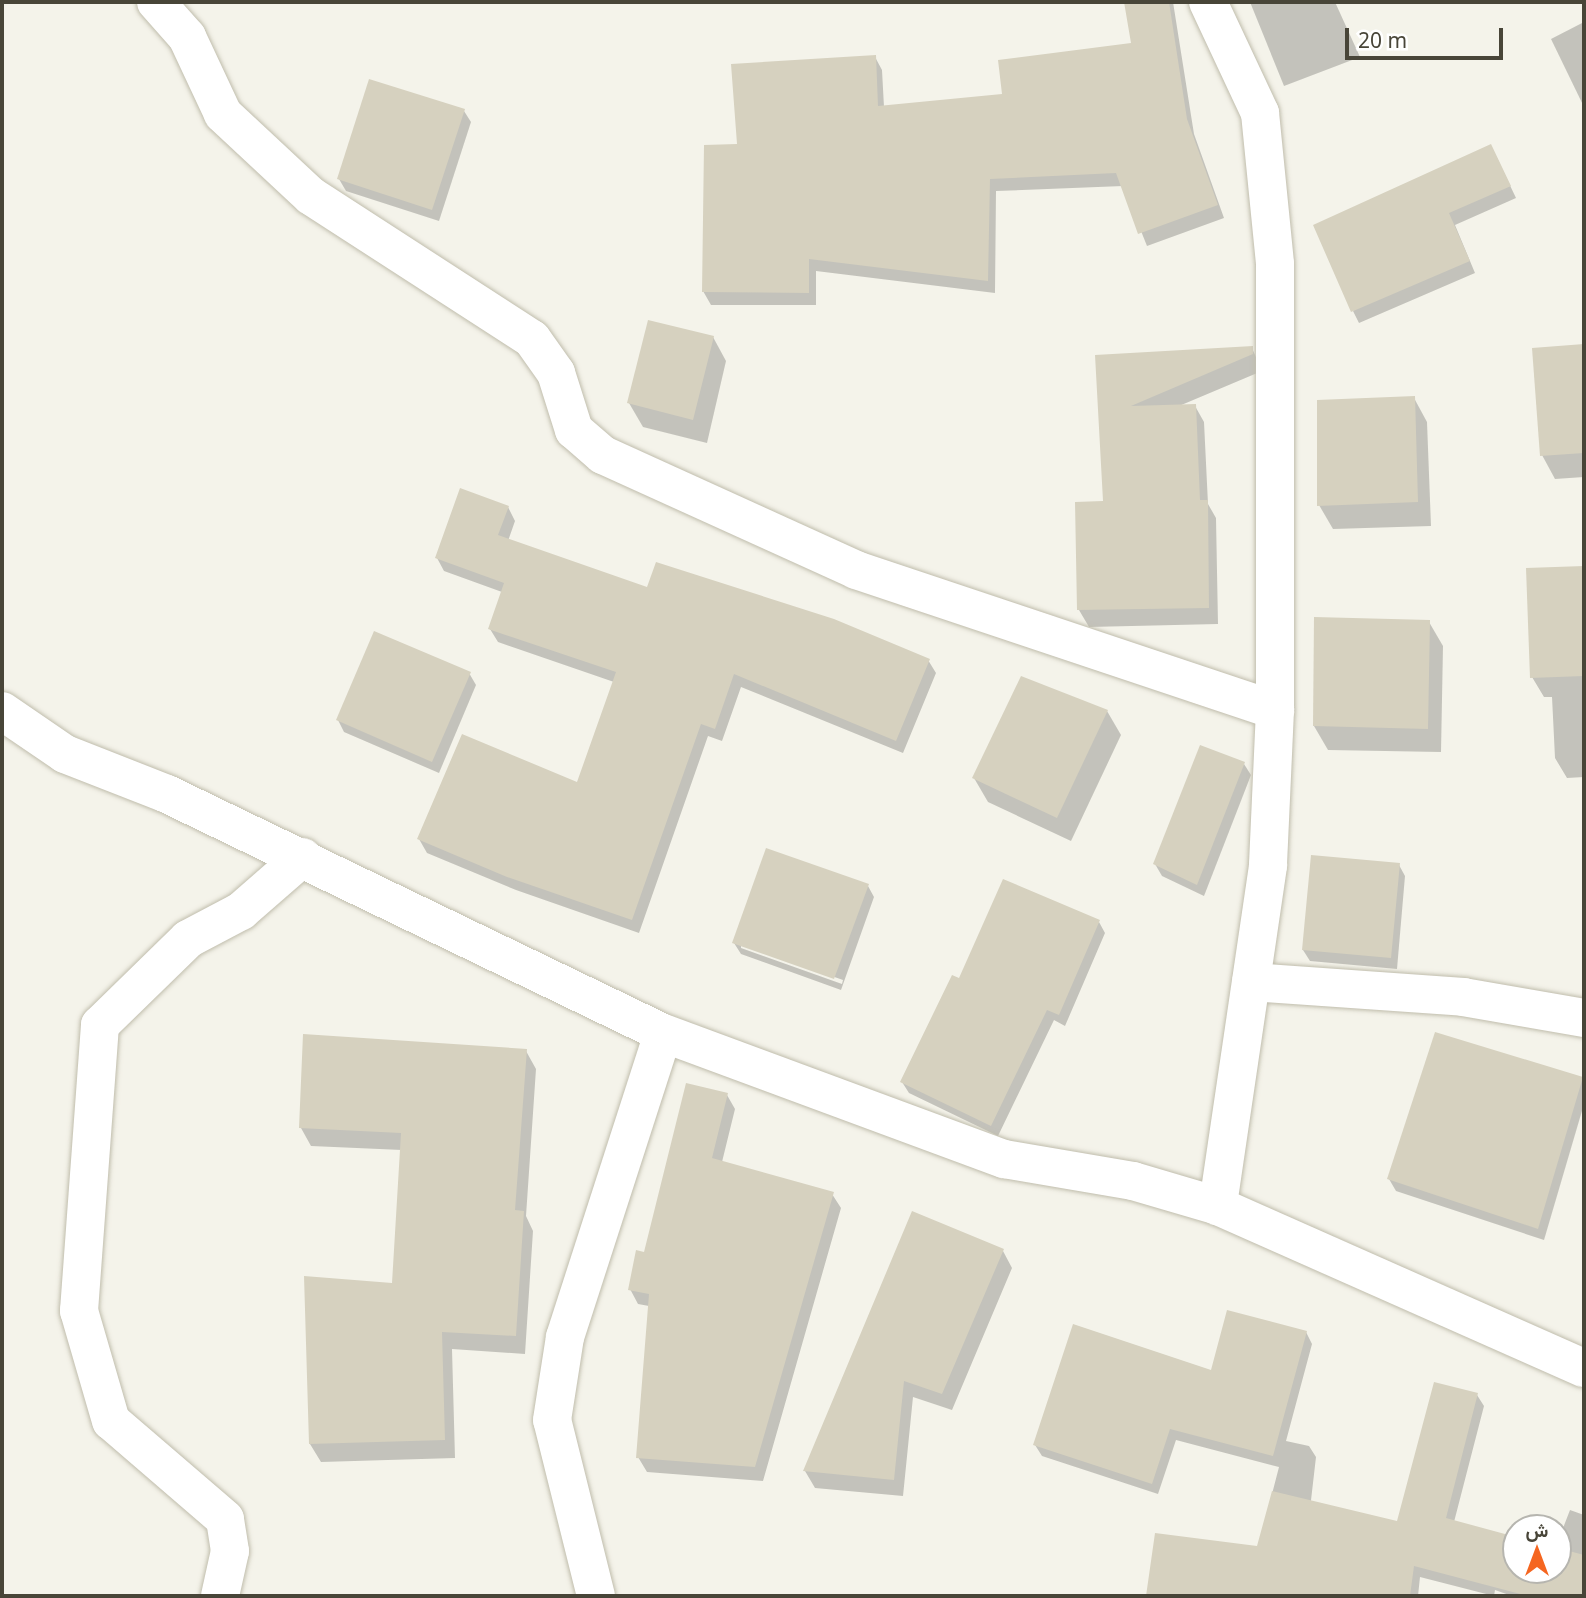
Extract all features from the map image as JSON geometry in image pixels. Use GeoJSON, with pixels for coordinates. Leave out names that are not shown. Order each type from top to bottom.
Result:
{"type":"FeatureCollection","features":[{"type":"Feature","properties":{"kind":"street"},"geometry":{"type":"LineString","coordinates":[[156,2],[187,37],[223,114],[311,196],[532,339],[556,373],[574,430],[603,455],[856,570],[1275,710]]}},
{"type":"Feature","properties":{"kind":"street"},"geometry":{"type":"LineString","coordinates":[[1208,2],[1259,113],[1275,264],[1275,710],[1268,866],[1217,1206]]}},
{"type":"Feature","properties":{"kind":"street"},"geometry":{"type":"LineString","coordinates":[[2,710],[65,754],[167,794],[303,857],[663,1032],[1004,1159],[1133,1181],[1217,1206],[1584,1368]]}},
{"type":"Feature","properties":{"kind":"street"},"geometry":{"type":"LineString","coordinates":[[220,1596],[230,1551],[225,1519],[111,1421],[79,1311],[100,1025],[188,939],[241,911],[303,857]]}},
{"type":"Feature","properties":{"kind":"street"},"geometry":{"type":"LineString","coordinates":[[1251,982],[1463,997],[1584,1018]]}},
{"type":"Feature","properties":{"kind":"street"},"geometry":{"type":"LineString","coordinates":[[596,1596],[552,1420],[565,1337],[663,1032]]}},
{"type":"Feature","properties":{"kind":"building"},"geometry":{"type":"Polygon","coordinates":[[[1124,2],[1169,2],[1187,119],[1218,205],[1138,234],[1116,173],[990,179],[988,281],[809,259],[809,293],[702,292],[704,145],[737,144],[731,64],[876,55],[878,106],[1002,94],[998,60],[1131,43],[1124,2]]]}},
{"type":"Feature","properties":{"kind":"building"},"geometry":{"type":"Polygon","coordinates":[[[369,79],[465,109],[432,210],[337,179],[369,79]]]}},
{"type":"Feature","properties":{"kind":"building"},"geometry":{"type":"Polygon","coordinates":[[[1491,144],[1511,186],[1449,213],[1470,261],[1351,312],[1313,225],[1491,144]]]}},
{"type":"Feature","properties":{"kind":"building"},"geometry":{"type":"Polygon","coordinates":[[[648,320],[714,336],[693,420],[627,403],[648,320]]]}},
{"type":"Feature","properties":{"kind":"building"},"geometry":{"type":"Polygon","coordinates":[[[1584,344],[1584,453],[1540,456],[1532,348],[1584,344]]]}},
{"type":"Feature","properties":{"kind":"building"},"geometry":{"type":"Polygon","coordinates":[[[1253,346],[1253,354],[1131,406],[1196,404],[1200,500],[1208,500],[1209,608],[1077,610],[1075,502],[1103,501],[1095,355],[1253,346]]]}},
{"type":"Feature","properties":{"kind":"building"},"geometry":{"type":"Polygon","coordinates":[[[1415,396],[1418,502],[1317,506],[1317,400],[1415,396]]]}},
{"type":"Feature","properties":{"kind":"building"},"geometry":{"type":"Polygon","coordinates":[[[460,488],[509,506],[498,535],[647,587],[656,562],[834,619],[930,659],[896,741],[734,674],[715,729],[701,724],[632,920],[507,877],[417,839],[462,734],[577,782],[616,672],[488,629],[504,583],[435,558],[460,488]]]}},
{"type":"Feature","properties":{"kind":"building"},"geometry":{"type":"Polygon","coordinates":[[[1584,566],[1584,676],[1530,678],[1526,568],[1584,566]]]}},
{"type":"Feature","properties":{"kind":"building"},"geometry":{"type":"Polygon","coordinates":[[[1314,617],[1430,620],[1428,729],[1313,726],[1314,617]]]}},
{"type":"Feature","properties":{"kind":"building"},"geometry":{"type":"Polygon","coordinates":[[[374,631],[471,672],[432,762],[336,720],[374,631]]]}},
{"type":"Feature","properties":{"kind":"building"},"geometry":{"type":"Polygon","coordinates":[[[1021,676],[1108,710],[1057,818],[972,778],[1021,676]]]}},
{"type":"Feature","properties":{"kind":"building"},"geometry":{"type":"Polygon","coordinates":[[[1200,745],[1245,762],[1197,885],[1153,864],[1200,745]]]}},
{"type":"Feature","properties":{"kind":"building"},"geometry":{"type":"Polygon","coordinates":[[[766,848],[869,884],[834,979],[732,943],[766,848]]]}},
{"type":"Feature","properties":{"kind":"building"},"geometry":{"type":"Polygon","coordinates":[[[1311,855],[1400,863],[1391,958],[1302,950],[1311,855]]]}},
{"type":"Feature","properties":{"kind":"building"},"geometry":{"type":"Polygon","coordinates":[[[1003,879],[1100,920],[1059,1015],[1047,1010],[991,1126],[900,1082],[952,975],[959,978],[1003,879]]]}},
{"type":"Feature","properties":{"kind":"building"},"geometry":{"type":"Polygon","coordinates":[[[1435,1032],[1583,1077],[1538,1229],[1387,1179],[1435,1032]]]}},
{"type":"Feature","properties":{"kind":"building"},"geometry":{"type":"Polygon","coordinates":[[[303,1034],[527,1049],[515,1210],[524,1211],[516,1336],[442,1332],[445,1440],[309,1444],[304,1276],[392,1283],[401,1133],[299,1128],[303,1034]]]}},
{"type":"Feature","properties":{"kind":"building"},"geometry":{"type":"Polygon","coordinates":[[[686,1083],[728,1093],[712,1158],[834,1192],[755,1467],[636,1458],[649,1294],[628,1290],[636,1250],[644,1252],[686,1083]]]}},
{"type":"Feature","properties":{"kind":"building"},"geometry":{"type":"Polygon","coordinates":[[[912,1211],[1004,1249],[942,1394],[904,1381],[894,1480],[803,1471],[912,1211]]]}},
{"type":"Feature","properties":{"kind":"building"},"geometry":{"type":"Polygon","coordinates":[[[1227,1310],[1307,1331],[1273,1456],[1170,1429],[1152,1484],[1033,1445],[1073,1324],[1211,1370],[1227,1310]]]}},
{"type":"Feature","properties":{"kind":"building"},"geometry":{"type":"Polygon","coordinates":[[[1434,1382],[1478,1393],[1446,1518],[1502,1533],[1502,1584],[1572,1584],[1572,1552],[1584,1555],[1584,1596],[1528,1596],[1414,1566],[1410,1596],[1146,1596],[1155,1533],[1257,1546],[1272,1491],[1397,1521],[1434,1382]]]}}]}
